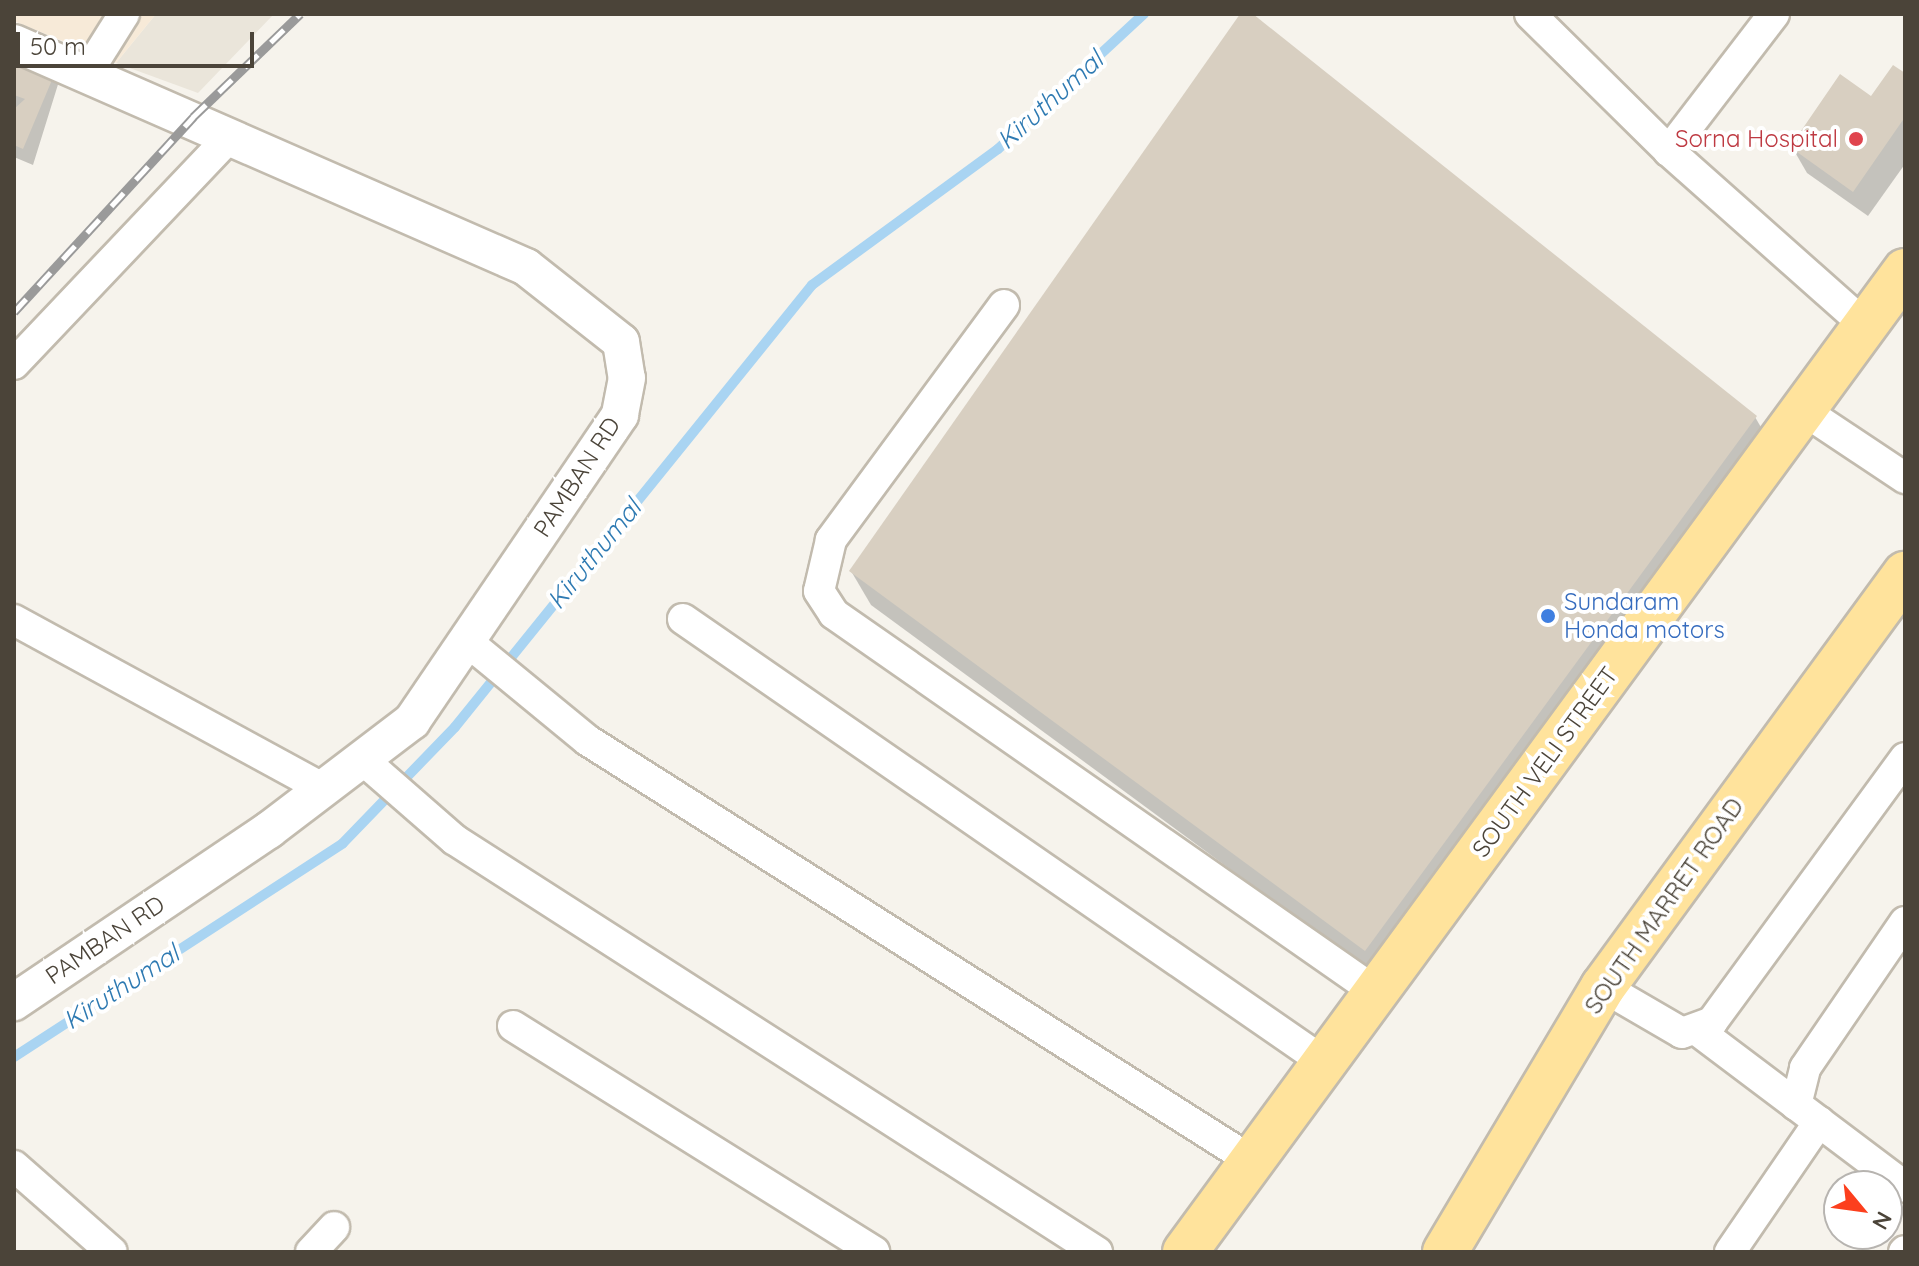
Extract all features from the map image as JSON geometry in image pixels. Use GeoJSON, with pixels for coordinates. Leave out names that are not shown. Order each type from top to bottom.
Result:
{"type":"FeatureCollection","features":[{"type":"Feature","properties":{"kind":"main road","name":"SOUTH VELI STREET"},"geometry":{"type":"LineString","coordinates":[[1185,1252],[1905,271]]}},
{"type":"Feature","properties":{"kind":"main road","name":"SOUTH MARRET ROAD"},"geometry":{"type":"LineString","coordinates":[[1445,1252],[1603,987],[1905,574]]}},
{"type":"Feature","properties":{"kind":"street"},"geometry":{"type":"LineString","coordinates":[[87,73],[124,14]]}},
{"type":"Feature","properties":{"kind":"street"},"geometry":{"type":"LineString","coordinates":[[1531,14],[1669,151],[1865,325]]}},
{"type":"Feature","properties":{"kind":"street"},"geometry":{"type":"LineString","coordinates":[[1669,151],[1774,14]]}},
{"type":"Feature","properties":{"kind":"street","name":"PAMBAN RD"},"geometry":{"type":"LineString","coordinates":[[14,43],[526,267],[621,342],[627,378],[620,415],[477,651],[371,767],[324,789],[14,1002]]}},
{"type":"Feature","properties":{"kind":"street"},"geometry":{"type":"LineString","coordinates":[[14,364],[230,136]]}},
{"type":"Feature","properties":{"kind":"street"},"geometry":{"type":"LineString","coordinates":[[1004,305],[831,540],[819,591],[834,614],[1376,992]]}},
{"type":"Feature","properties":{"kind":"street"},"geometry":{"type":"LineString","coordinates":[[1803,410],[1905,478]]}},
{"type":"Feature","properties":{"kind":"street"},"geometry":{"type":"LineString","coordinates":[[683,619],[1324,1062]]}},
{"type":"Feature","properties":{"kind":"street"},"geometry":{"type":"LineString","coordinates":[[14,620],[324,789]]}},
{"type":"Feature","properties":{"kind":"street"},"geometry":{"type":"LineString","coordinates":[[477,651],[517,688],[587,740],[1252,1161]]}},
{"type":"Feature","properties":{"kind":"street"},"geometry":{"type":"LineString","coordinates":[[1697,1030],[1722,1011],[1905,758]]}},
{"type":"Feature","properties":{"kind":"street"},"geometry":{"type":"LineString","coordinates":[[371,767],[415,808],[1097,1252]]}},
{"type":"Feature","properties":{"kind":"street"},"geometry":{"type":"LineString","coordinates":[[1730,1252],[1808,1114],[1805,1068],[1905,922]]}},
{"type":"Feature","properties":{"kind":"street"},"geometry":{"type":"LineString","coordinates":[[1603,987],[1663,1026],[1697,1030],[1905,1187]]}},
{"type":"Feature","properties":{"kind":"street"},"geometry":{"type":"LineString","coordinates":[[513,1026],[874,1252]]}},
{"type":"Feature","properties":{"kind":"street"},"geometry":{"type":"LineString","coordinates":[[14,1166],[112,1252]]}},
{"type":"Feature","properties":{"kind":"street"},"geometry":{"type":"LineString","coordinates":[[311,1252],[334,1227]]}},
{"type":"Feature","properties":{"kind":"shaded area"},"geometry":{"type":"Polygon","coordinates":[[[14,14],[156,14],[116,63],[14,21],[14,14]]]}},
{"type":"Feature","properties":{"kind":"shaded area"},"geometry":{"type":"Polygon","coordinates":[[[156,14],[274,14],[198,93],[116,63],[156,14]]]}},
{"type":"Feature","properties":{"kind":"building"},"geometry":{"type":"Polygon","coordinates":[[[1240,14],[1253,14],[1757,416],[1365,951],[849,571],[1240,14]]]}},
{"type":"Feature","properties":{"kind":"building"},"geometry":{"type":"Polygon","coordinates":[[[14,51],[57,68],[23,149],[14,145],[14,109],[25,99],[14,95],[14,51]]]}},
{"type":"Feature","properties":{"kind":"building"},"geometry":{"type":"Polygon","coordinates":[[[1893,65],[1905,73],[1905,117],[1853,192],[1790,147],[1840,74],[1871,96],[1893,65]]]}},
{"type":"Feature","properties":{"kind":"waterway","name":"Kiruthumal"},"geometry":{"type":"LineString","coordinates":[[14,1057],[343,843],[455,727],[812,285],[998,149],[1144,14]]}},
{"type":"Feature","properties":{"kind":"railway"},"geometry":{"type":"LineString","coordinates":[[14,312],[193,117],[300,14]]}},
{"type":"Feature","properties":{"kind":"place","name":"Sorna Hospital"},"geometry":{"type":"Point","coordinates":[1856,139]}},
{"type":"Feature","properties":{"kind":"place","name":"Sundaram Honda motors"},"geometry":{"type":"Point","coordinates":[1548,616]}}]}
